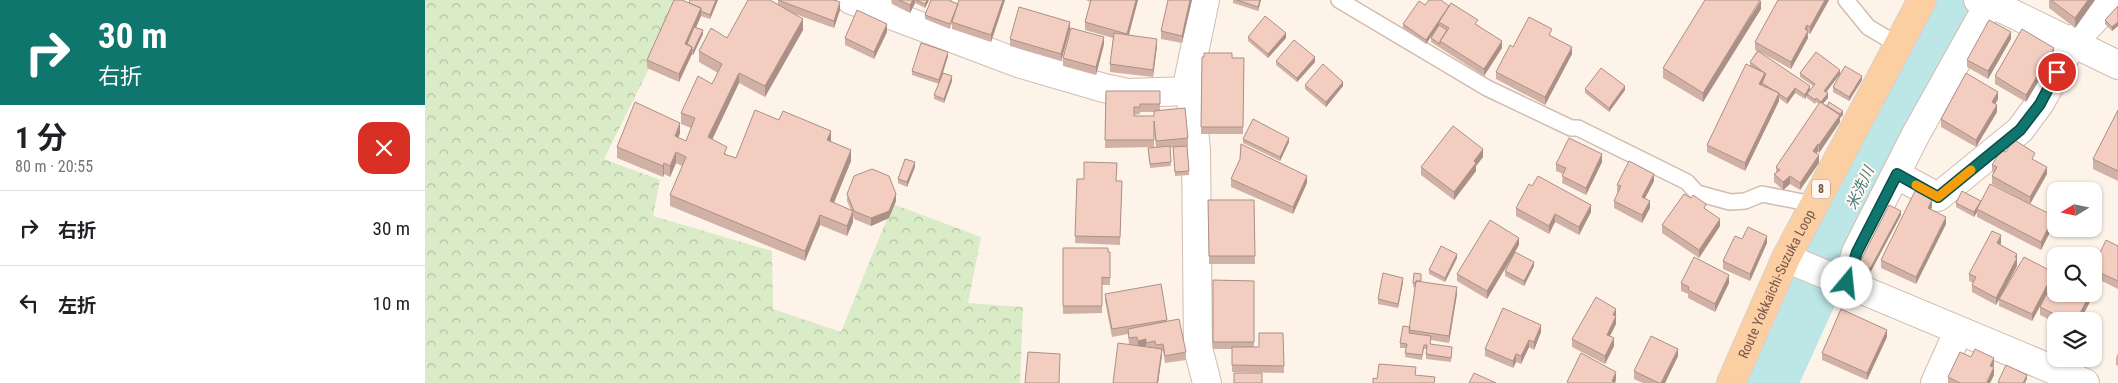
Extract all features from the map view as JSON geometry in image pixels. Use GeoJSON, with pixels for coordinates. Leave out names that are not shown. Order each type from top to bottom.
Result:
{"type":"FeatureCollection","features":[{"type":"Feature","properties":{"kind":"main road","name":"Route Yokkaichi-Suzuka Loop"},"geometry":{"type":"LineString","coordinates":[[1731,383],[1792,260],[1813,204],[1922,0]]}},
{"type":"Feature","properties":{"kind":"street"},"geometry":{"type":"LineString","coordinates":[[851,0],[1018,63],[1103,88],[1127,92],[1190,91]]}},
{"type":"Feature","properties":{"kind":"street"},"geometry":{"type":"LineString","coordinates":[[1205,0],[1189,77],[1196,150],[1198,348],[1207,383]]}},
{"type":"Feature","properties":{"kind":"street"},"geometry":{"type":"LineString","coordinates":[[1897,174],[1938,197],[2020,130],[2040,104],[2073,42],[2113,0]]}},
{"type":"Feature","properties":{"kind":"street"},"geometry":{"type":"LineString","coordinates":[[1845,282],[1857,252],[1916,134],[1986,2],[2118,65]]}},
{"type":"Feature","properties":{"kind":"street"},"geometry":{"type":"LineString","coordinates":[[1792,260],[1958,332],[2085,383]]}},
{"type":"Feature","properties":{"kind":"street"},"geometry":{"type":"LineString","coordinates":[[1935,383],[1958,332]]}},
{"type":"Feature","properties":{"kind":"lane"},"geometry":{"type":"LineString","coordinates":[[1339,0],[1487,88],[1571,128],[1578,128],[1687,182],[1697,193],[1729,202],[1745,201],[1763,194],[1813,204]]}},
{"type":"Feature","properties":{"kind":"lane"},"geometry":{"type":"LineString","coordinates":[[1846,0],[1868,27],[1898,45]]}},
{"type":"Feature","properties":{"kind":"green space"},"geometry":{"type":"Polygon","coordinates":[[[425,0],[683,0],[604,159],[660,180],[653,216],[772,251],[773,309],[841,332],[893,204],[981,237],[968,303],[1023,307],[1020,383],[425,383],[425,0]]]}},
{"type":"Feature","properties":{"kind":"building"},"geometry":{"type":"Polygon","coordinates":[[[674,0],[682,0],[701,8],[685,44],[692,47],[679,74],[647,60],[674,0]]]}},
{"type":"Feature","properties":{"kind":"building"},"geometry":{"type":"Polygon","coordinates":[[[690,0],[716,0],[710,15],[701,11],[701,8],[689,3],[690,0]]]}},
{"type":"Feature","properties":{"kind":"building"},"geometry":{"type":"Polygon","coordinates":[[[748,0],[770,0],[803,19],[765,86],[739,73],[708,137],[727,147],[724,154],[736,158],[755,110],[779,120],[783,111],[831,131],[827,140],[851,150],[830,201],[853,211],[847,226],[820,215],[805,251],[670,195],[686,157],[676,152],[670,166],[664,163],[663,166],[617,147],[635,102],[680,123],[675,136],[686,141],[695,118],[681,113],[698,76],[712,84],[722,64],[699,51],[711,28],[727,38],[748,0]]]}},
{"type":"Feature","properties":{"kind":"building"},"geometry":{"type":"Polygon","coordinates":[[[778,0],[834,0],[840,2],[834,21],[778,0]]]}},
{"type":"Feature","properties":{"kind":"building"},"geometry":{"type":"Polygon","coordinates":[[[899,0],[913,0],[910,5],[899,0]]]}},
{"type":"Feature","properties":{"kind":"building"},"geometry":{"type":"Polygon","coordinates":[[[916,0],[927,0],[925,4],[916,0]]]}},
{"type":"Feature","properties":{"kind":"building"},"geometry":{"type":"Polygon","coordinates":[[[931,0],[951,0],[958,4],[950,24],[925,15],[931,0]]]}},
{"type":"Feature","properties":{"kind":"building"},"geometry":{"type":"Polygon","coordinates":[[[959,0],[1003,0],[991,35],[952,22],[959,0]]]}},
{"type":"Feature","properties":{"kind":"building"},"geometry":{"type":"Polygon","coordinates":[[[1091,0],[1136,0],[1127,34],[1085,22],[1091,0]]]}},
{"type":"Feature","properties":{"kind":"building"},"geometry":{"type":"Polygon","coordinates":[[[1168,0],[1190,0],[1182,36],[1161,31],[1168,0]]]}},
{"type":"Feature","properties":{"kind":"building"},"geometry":{"type":"Polygon","coordinates":[[[1237,0],[1260,0],[1258,7],[1237,0]]]}},
{"type":"Feature","properties":{"kind":"building"},"geometry":{"type":"Polygon","coordinates":[[[1429,0],[1441,0],[1449,6],[1426,40],[1403,24],[1419,1],[1425,5],[1429,0]]]}},
{"type":"Feature","properties":{"kind":"building"},"geometry":{"type":"Polygon","coordinates":[[[1705,0],[1760,0],[1703,93],[1663,68],[1705,0]]]}},
{"type":"Feature","properties":{"kind":"building"},"geometry":{"type":"Polygon","coordinates":[[[1778,0],[1825,0],[1810,27],[1807,25],[1805,29],[1808,31],[1791,62],[1755,42],[1778,0]]]}},
{"type":"Feature","properties":{"kind":"building"},"geometry":{"type":"Polygon","coordinates":[[[2051,0],[2088,0],[2075,18],[2051,0]]]}},
{"type":"Feature","properties":{"kind":"building"},"geometry":{"type":"Polygon","coordinates":[[[1451,3],[1478,20],[1475,24],[1502,41],[1484,69],[1440,41],[1449,28],[1439,22],[1451,3]]]}},
{"type":"Feature","properties":{"kind":"building"},"geometry":{"type":"Polygon","coordinates":[[[2118,6],[2118,22],[2112,27],[2105,20],[2118,6]]]}},
{"type":"Feature","properties":{"kind":"building"},"geometry":{"type":"Polygon","coordinates":[[[1019,7],[1070,22],[1061,54],[1010,39],[1019,7]]]}},
{"type":"Feature","properties":{"kind":"building"},"geometry":{"type":"Polygon","coordinates":[[[857,10],[887,24],[874,52],[845,38],[857,10]]]}},
{"type":"Feature","properties":{"kind":"building"},"geometry":{"type":"Polygon","coordinates":[[[1265,16],[1286,33],[1268,54],[1248,37],[1265,16]]]}},
{"type":"Feature","properties":{"kind":"building"},"geometry":{"type":"Polygon","coordinates":[[[1529,17],[1552,29],[1549,35],[1572,47],[1545,97],[1496,72],[1510,45],[1513,47],[1529,17]]]}},
{"type":"Feature","properties":{"kind":"building"},"geometry":{"type":"Polygon","coordinates":[[[1989,20],[2011,32],[1988,71],[1967,60],[1989,20]]]}},
{"type":"Feature","properties":{"kind":"building"},"geometry":{"type":"Polygon","coordinates":[[[1439,25],[1447,30],[1440,44],[1431,38],[1439,25]]]}},
{"type":"Feature","properties":{"kind":"building"},"geometry":{"type":"Polygon","coordinates":[[[694,27],[703,30],[693,51],[692,47],[687,44],[694,27]]]}},
{"type":"Feature","properties":{"kind":"building"},"geometry":{"type":"Polygon","coordinates":[[[1071,28],[1104,37],[1096,67],[1063,58],[1071,28]]]}},
{"type":"Feature","properties":{"kind":"building"},"geometry":{"type":"Polygon","coordinates":[[[2022,29],[2054,48],[2026,95],[1995,76],[2022,29]]]}},
{"type":"Feature","properties":{"kind":"building"},"geometry":{"type":"Polygon","coordinates":[[[1114,33],[1157,39],[1153,70],[1110,64],[1114,33]]]}},
{"type":"Feature","properties":{"kind":"building"},"geometry":{"type":"Polygon","coordinates":[[[1294,40],[1315,57],[1297,78],[1276,61],[1294,40]]]}},
{"type":"Feature","properties":{"kind":"building"},"geometry":{"type":"Polygon","coordinates":[[[921,43],[948,52],[939,80],[912,71],[921,43]]]}},
{"type":"Feature","properties":{"kind":"building"},"geometry":{"type":"Polygon","coordinates":[[[1758,51],[1810,86],[1805,95],[1795,88],[1787,99],[1762,83],[1766,74],[1750,62],[1758,51]]]}},
{"type":"Feature","properties":{"kind":"building"},"geometry":{"type":"Polygon","coordinates":[[[1816,52],[1840,70],[1824,91],[1828,93],[1821,102],[1807,94],[1815,84],[1800,73],[1816,52]]]}},
{"type":"Feature","properties":{"kind":"building"},"geometry":{"type":"Polygon","coordinates":[[[1204,53],[1232,53],[1232,58],[1244,58],[1243,127],[1201,127],[1202,57],[1204,57],[1204,53]]]}},
{"type":"Feature","properties":{"kind":"building"},"geometry":{"type":"Polygon","coordinates":[[[1323,64],[1343,82],[1326,102],[1305,85],[1323,64]]]}},
{"type":"Feature","properties":{"kind":"building"},"geometry":{"type":"Polygon","coordinates":[[[1746,64],[1765,73],[1759,84],[1779,93],[1745,163],[1707,145],[1746,64]]]}},
{"type":"Feature","properties":{"kind":"building"},"geometry":{"type":"Polygon","coordinates":[[[1845,66],[1862,76],[1849,97],[1833,87],[1845,66]]]}},
{"type":"Feature","properties":{"kind":"building"},"geometry":{"type":"Polygon","coordinates":[[[1601,68],[1625,86],[1609,108],[1585,89],[1601,68]]]}},
{"type":"Feature","properties":{"kind":"building"},"geometry":{"type":"Polygon","coordinates":[[[943,73],[952,76],[944,99],[934,95],[943,73]]]}},
{"type":"Feature","properties":{"kind":"building"},"geometry":{"type":"Polygon","coordinates":[[[1966,73],[1998,92],[1992,102],[1997,105],[1976,140],[1941,119],[1966,73]]]}},
{"type":"Feature","properties":{"kind":"building"},"geometry":{"type":"Polygon","coordinates":[[[1106,91],[1160,91],[1160,104],[1140,104],[1140,107],[1134,107],[1134,116],[1154,116],[1154,111],[1185,108],[1188,138],[1156,141],[1154,121],[1154,140],[1105,140],[1106,91]]]}},
{"type":"Feature","properties":{"kind":"building"},"geometry":{"type":"Polygon","coordinates":[[[1820,102],[1840,115],[1813,151],[1819,155],[1800,183],[1790,176],[1783,182],[1774,174],[1780,170],[1776,167],[1820,102]]]}},
{"type":"Feature","properties":{"kind":"building"},"geometry":{"type":"Polygon","coordinates":[[[1829,102],[1843,111],[1840,114],[1827,106],[1829,102]]]}},
{"type":"Feature","properties":{"kind":"building"},"geometry":{"type":"Polygon","coordinates":[[[2118,110],[2118,171],[2093,159],[2118,110]]]}},
{"type":"Feature","properties":{"kind":"building"},"geometry":{"type":"Polygon","coordinates":[[[1253,119],[1289,138],[1280,157],[1243,139],[1253,119]]]}},
{"type":"Feature","properties":{"kind":"building"},"geometry":{"type":"Polygon","coordinates":[[[1453,126],[1483,149],[1474,161],[1476,163],[1454,192],[1421,167],[1453,126]]]}},
{"type":"Feature","properties":{"kind":"building"},"geometry":{"type":"Polygon","coordinates":[[[1569,138],[1602,154],[1586,188],[1562,176],[1566,168],[1556,164],[1569,138]]]}},
{"type":"Feature","properties":{"kind":"building"},"geometry":{"type":"Polygon","coordinates":[[[2013,139],[2035,153],[2032,159],[2047,167],[2030,197],[1992,176],[1997,167],[1992,165],[2001,150],[2006,152],[2013,139]]]}},
{"type":"Feature","properties":{"kind":"building"},"geometry":{"type":"Polygon","coordinates":[[[1241,144],[1307,176],[1293,207],[1231,179],[1240,159],[1241,144]]]}},
{"type":"Feature","properties":{"kind":"building"},"geometry":{"type":"Polygon","coordinates":[[[1170,146],[1171,162],[1150,164],[1148,148],[1170,146]]]}},
{"type":"Feature","properties":{"kind":"building"},"geometry":{"type":"Polygon","coordinates":[[[1187,146],[1189,171],[1175,172],[1173,147],[1187,146]]]}},
{"type":"Feature","properties":{"kind":"building"},"geometry":{"type":"Polygon","coordinates":[[[905,159],[915,162],[907,182],[898,179],[905,159]]]}},
{"type":"Feature","properties":{"kind":"building"},"geometry":{"type":"Polygon","coordinates":[[[1629,161],[1654,174],[1642,197],[1650,201],[1642,215],[1614,201],[1621,186],[1617,185],[1629,161]]]}},
{"type":"Feature","properties":{"kind":"building"},"geometry":{"type":"Polygon","coordinates":[[[1084,162],[1117,163],[1116,181],[1122,181],[1120,237],[1075,236],[1077,179],[1084,179],[1084,162]]]}},
{"type":"Feature","properties":{"kind":"building"},"geometry":{"type":"Polygon","coordinates":[[[872,169],[889,176],[896,194],[889,211],[871,218],[854,211],[847,194],[854,176],[872,169]]]}},
{"type":"Feature","properties":{"kind":"building"},"geometry":{"type":"Polygon","coordinates":[[[1538,176],[1591,205],[1579,227],[1555,214],[1549,226],[1516,208],[1529,184],[1532,186],[1538,176]]]}},
{"type":"Feature","properties":{"kind":"building"},"geometry":{"type":"Polygon","coordinates":[[[1990,184],[2047,212],[2047,230],[2041,242],[1977,209],[1990,184]]]}},
{"type":"Feature","properties":{"kind":"building"},"geometry":{"type":"Polygon","coordinates":[[[1915,191],[1932,200],[1928,208],[1946,217],[1916,277],[1881,260],[1915,191]]]}},
{"type":"Feature","properties":{"kind":"building"},"geometry":{"type":"Polygon","coordinates":[[[1962,191],[1981,201],[1974,212],[1956,203],[1962,191]]]}},
{"type":"Feature","properties":{"kind":"building"},"geometry":{"type":"Polygon","coordinates":[[[1684,194],[1691,198],[1693,195],[1706,204],[1704,208],[1720,219],[1699,250],[1662,225],[1684,194]]]}},
{"type":"Feature","properties":{"kind":"building"},"geometry":{"type":"Polygon","coordinates":[[[1208,200],[1254,200],[1255,256],[1209,256],[1208,200]]]}},
{"type":"Feature","properties":{"kind":"building"},"geometry":{"type":"Polygon","coordinates":[[[1889,205],[1901,211],[1870,269],[1859,264],[1889,205]]]}},
{"type":"Feature","properties":{"kind":"building"},"geometry":{"type":"Polygon","coordinates":[[[1490,220],[1519,238],[1487,291],[1457,274],[1490,220]]]}},
{"type":"Feature","properties":{"kind":"building"},"geometry":{"type":"Polygon","coordinates":[[[1748,227],[1767,236],[1750,274],[1723,261],[1735,236],[1742,239],[1748,227]]]}},
{"type":"Feature","properties":{"kind":"building"},"geometry":{"type":"Polygon","coordinates":[[[1992,231],[2001,235],[1997,243],[2017,254],[2015,257],[2017,258],[1996,298],[1972,285],[1976,277],[1969,274],[1992,231]]]}},
{"type":"Feature","properties":{"kind":"building"},"geometry":{"type":"Polygon","coordinates":[[[2106,240],[2118,246],[2118,281],[2102,274],[2102,249],[2106,240]]]}},
{"type":"Feature","properties":{"kind":"building"},"geometry":{"type":"Polygon","coordinates":[[[1441,246],[1457,254],[1445,278],[1429,270],[1441,246]]]}},
{"type":"Feature","properties":{"kind":"building"},"geometry":{"type":"Polygon","coordinates":[[[1063,248],[1108,248],[1108,252],[1110,252],[1110,278],[1102,277],[1102,306],[1063,306],[1063,248]]]}},
{"type":"Feature","properties":{"kind":"building"},"geometry":{"type":"Polygon","coordinates":[[[1515,252],[1534,262],[1524,281],[1505,271],[1515,252]]]}},
{"type":"Feature","properties":{"kind":"building"},"geometry":{"type":"Polygon","coordinates":[[[1694,257],[1729,275],[1715,304],[1688,290],[1689,287],[1681,283],[1694,257]]]}},
{"type":"Feature","properties":{"kind":"building"},"geometry":{"type":"Polygon","coordinates":[[[2024,257],[2047,269],[2047,286],[2032,314],[1999,299],[2024,257]]]}},
{"type":"Feature","properties":{"kind":"building"},"geometry":{"type":"Polygon","coordinates":[[[1383,273],[1403,278],[1398,304],[1378,299],[1383,273]]]}},
{"type":"Feature","properties":{"kind":"building"},"geometry":{"type":"Polygon","coordinates":[[[1414,273],[1421,274],[1421,281],[1413,283],[1414,273]]]}},
{"type":"Feature","properties":{"kind":"building"},"geometry":{"type":"Polygon","coordinates":[[[1213,280],[1254,281],[1254,342],[1213,342],[1213,280]]]}},
{"type":"Feature","properties":{"kind":"building"},"geometry":{"type":"Polygon","coordinates":[[[1416,281],[1457,287],[1449,336],[1409,330],[1416,281]]]}},
{"type":"Feature","properties":{"kind":"building"},"geometry":{"type":"Polygon","coordinates":[[[1161,284],[1167,320],[1112,329],[1105,294],[1161,284]]]}},
{"type":"Feature","properties":{"kind":"building"},"geometry":{"type":"Polygon","coordinates":[[[2047,293],[2047,302],[2086,302],[2081,312],[2050,312],[2040,307],[2047,293]]]}},
{"type":"Feature","properties":{"kind":"building"},"geometry":{"type":"Polygon","coordinates":[[[1596,297],[1616,309],[1613,315],[1616,316],[1607,335],[1614,338],[1605,356],[1572,339],[1596,297]]]}},
{"type":"Feature","properties":{"kind":"building"},"geometry":{"type":"Polygon","coordinates":[[[1503,308],[1541,325],[1534,342],[1529,340],[1521,356],[1516,354],[1513,361],[1485,349],[1503,308]]]}},
{"type":"Feature","properties":{"kind":"building"},"geometry":{"type":"Polygon","coordinates":[[[1841,309],[1887,330],[1867,373],[1822,353],[1841,309]]]}},
{"type":"Feature","properties":{"kind":"building"},"geometry":{"type":"Polygon","coordinates":[[[1179,319],[1186,352],[1165,356],[1163,344],[1156,345],[1155,341],[1146,343],[1146,339],[1138,341],[1137,337],[1129,338],[1128,329],[1179,319]]]}},
{"type":"Feature","properties":{"kind":"building"},"geometry":{"type":"Polygon","coordinates":[[[1403,326],[1410,327],[1409,333],[1431,336],[1430,344],[1452,347],[1451,358],[1426,354],[1427,345],[1424,345],[1422,355],[1405,353],[1407,344],[1400,343],[1403,326]]]}},
{"type":"Feature","properties":{"kind":"building"},"geometry":{"type":"Polygon","coordinates":[[[1259,333],[1283,333],[1284,366],[1232,365],[1232,347],[1259,347],[1259,333]]]}},
{"type":"Feature","properties":{"kind":"building"},"geometry":{"type":"Polygon","coordinates":[[[1651,336],[1678,349],[1661,383],[1634,371],[1651,336]]]}},
{"type":"Feature","properties":{"kind":"building"},"geometry":{"type":"Polygon","coordinates":[[[1118,343],[1162,349],[1157,383],[1113,383],[1118,343]]]}},
{"type":"Feature","properties":{"kind":"building"},"geometry":{"type":"Polygon","coordinates":[[[1975,349],[1994,358],[1990,366],[1994,367],[1987,382],[1989,383],[1960,383],[1948,377],[1960,352],[1971,357],[1975,349]]]}},
{"type":"Feature","properties":{"kind":"building"},"geometry":{"type":"Polygon","coordinates":[[[1028,352],[1060,354],[1059,383],[1025,383],[1028,352]]]}},
{"type":"Feature","properties":{"kind":"building"},"geometry":{"type":"Polygon","coordinates":[[[1581,353],[1616,372],[1612,381],[1615,383],[1567,382],[1581,353]]]}},
{"type":"Feature","properties":{"kind":"building"},"geometry":{"type":"Polygon","coordinates":[[[1379,364],[1416,367],[1415,375],[1435,377],[1434,383],[1373,383],[1373,378],[1377,379],[1379,364]]]}},
{"type":"Feature","properties":{"kind":"building"},"geometry":{"type":"Polygon","coordinates":[[[2006,365],[2027,375],[2023,383],[1998,382],[2006,365]]]}},
{"type":"Feature","properties":{"kind":"building"},"geometry":{"type":"Polygon","coordinates":[[[1234,373],[1262,373],[1262,383],[1234,383],[1234,373]]]}},
{"type":"Feature","properties":{"kind":"building"},"geometry":{"type":"Polygon","coordinates":[[[1474,373],[1496,383],[1469,383],[1474,373]]]}},
{"type":"Feature","properties":{"kind":"waterway","name":"米洗川"},"geometry":{"type":"LineString","coordinates":[[1771,383],[1882,139],[1963,0]]}},
{"type":"Feature","properties":{"kind":"slow traffic"},"geometry":{"type":"LineString","coordinates":[[1916,185],[1938,197],[1971,170]]}},
{"type":"Feature","properties":{"kind":"route"},"geometry":{"type":"LineString","coordinates":[[1847,283],[1857,252],[1897,174],[1938,197],[2020,130],[2040,104],[2057,72]]}}]}
